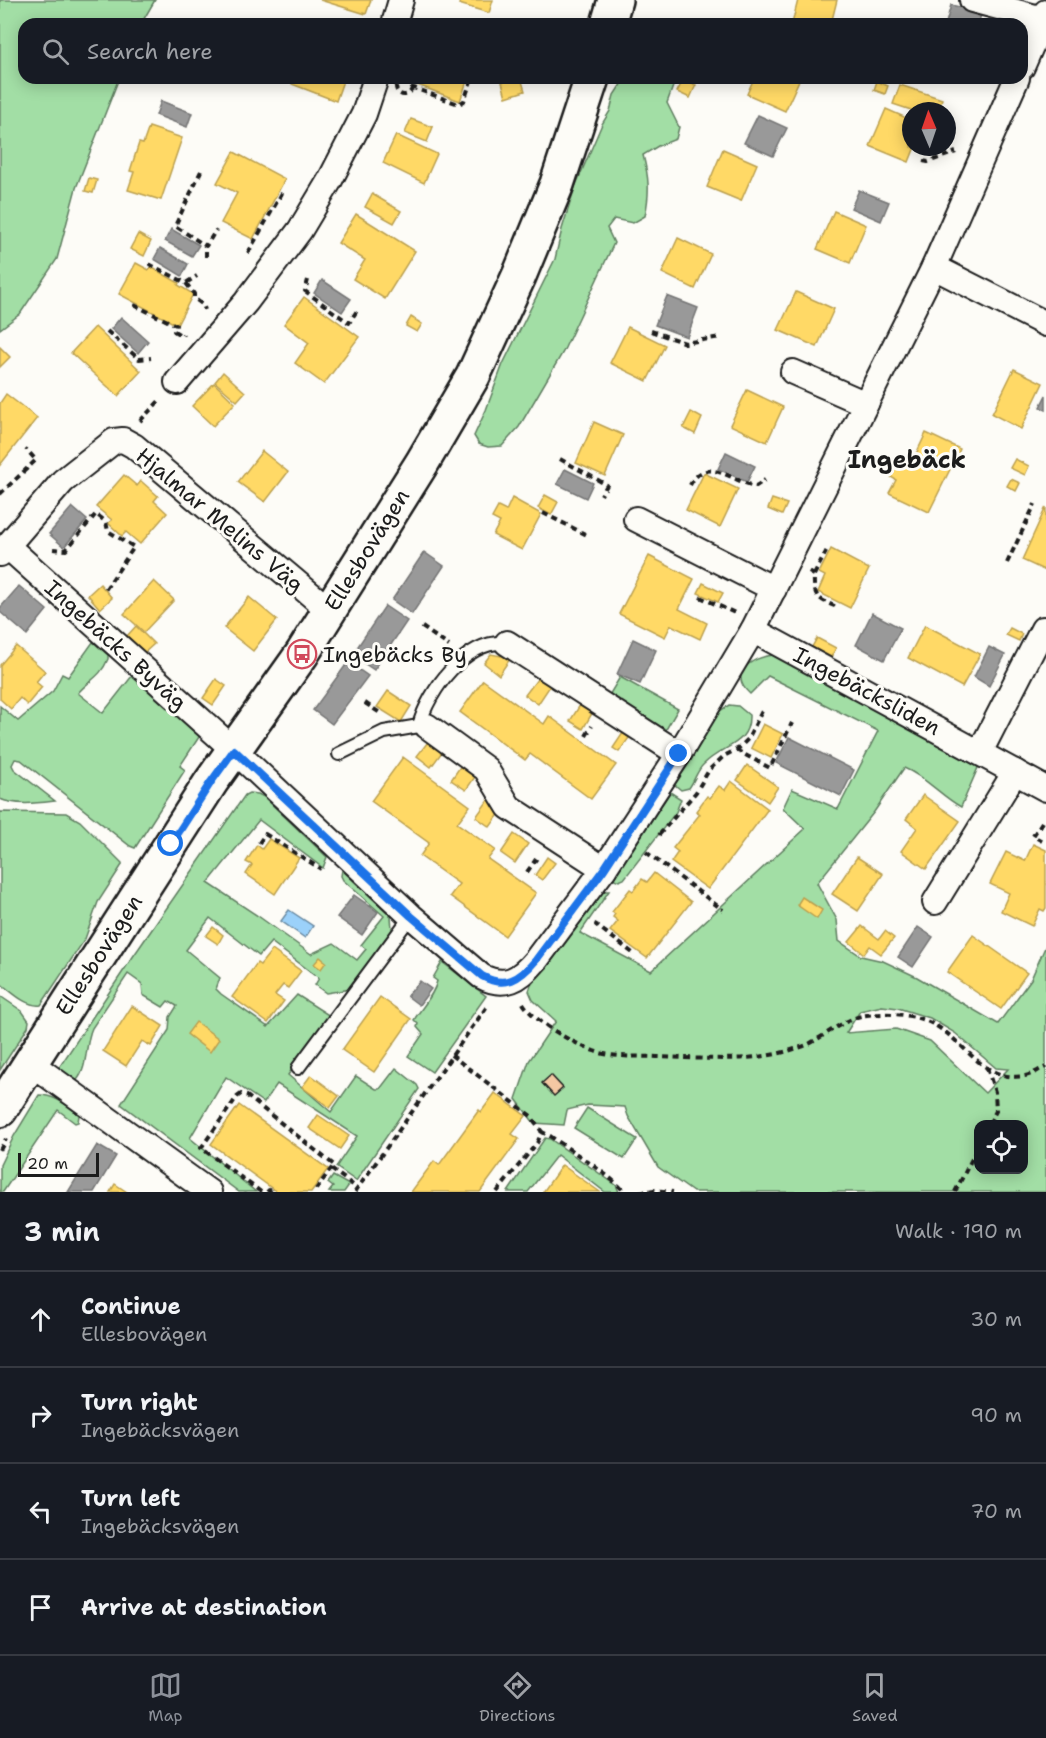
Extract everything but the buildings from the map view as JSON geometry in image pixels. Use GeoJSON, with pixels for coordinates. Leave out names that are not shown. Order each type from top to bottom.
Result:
{"type":"FeatureCollection","features":[{"type":"Feature","properties":{"kind":"main road"},"geometry":{"type":"LineString","coordinates":[[610,18],[615,0]]}},
{"type":"Feature","properties":{"kind":"main road","name":"Ellesbovägen"},"geometry":{"type":"LineString","coordinates":[[0,1110],[211,782],[302,654],[422,463],[473,376],[519,276],[557,184],[590,84]]}},
{"type":"Feature","properties":{"kind":"street"},"geometry":{"type":"LineString","coordinates":[[396,18],[401,0]]}},
{"type":"Feature","properties":{"kind":"street"},"geometry":{"type":"LineString","coordinates":[[972,0],[1023,18]]}},
{"type":"Feature","properties":{"kind":"street"},"geometry":{"type":"LineString","coordinates":[[1028,20],[1043,25],[1028,55]]}},
{"type":"Feature","properties":{"kind":"street"},"geometry":{"type":"LineString","coordinates":[[177,382],[246,302],[300,230],[330,180],[364,114],[374,84]]}},
{"type":"Feature","properties":{"kind":"street"},"geometry":{"type":"LineString","coordinates":[[505,982],[526,971],[536,960],[604,869],[679,754],[755,626],[934,267],[1014,84]]}},
{"type":"Feature","properties":{"kind":"street"},"geometry":{"type":"LineString","coordinates":[[934,267],[1046,324]]}},
{"type":"Feature","properties":{"kind":"street"},"geometry":{"type":"LineString","coordinates":[[793,372],[866,404]]}},
{"type":"Feature","properties":{"kind":"street","name":"Hjalmar Melins Väg"},"geometry":{"type":"LineString","coordinates":[[3,550],[63,480],[114,441],[123,440],[134,446],[329,610]]}},
{"type":"Feature","properties":{"kind":"street"},"geometry":{"type":"LineString","coordinates":[[636,519],[774,589]]}},
{"type":"Feature","properties":{"kind":"street","name":"Ingebäcks Byväg"},"geometry":{"type":"LineString","coordinates":[[3,550],[234,750],[411,916],[482,976],[493,982],[505,982]]}},
{"type":"Feature","properties":{"kind":"street","name":"Ingebäcksliden"},"geometry":{"type":"LineString","coordinates":[[755,626],[1046,789]]}},
{"type":"Feature","properties":{"kind":"street"},"geometry":{"type":"LineString","coordinates":[[980,752],[1043,629]]}},
{"type":"Feature","properties":{"kind":"street"},"geometry":{"type":"LineString","coordinates":[[507,643],[679,754]]}},
{"type":"Feature","properties":{"kind":"street"},"geometry":{"type":"LineString","coordinates":[[423,726],[486,769],[509,807],[604,869]]}},
{"type":"Feature","properties":{"kind":"street"},"geometry":{"type":"LineString","coordinates":[[935,902],[1015,772]]}},
{"type":"Feature","properties":{"kind":"street"},"geometry":{"type":"LineString","coordinates":[[29,1062],[209,1192]]}},
{"type":"Feature","properties":{"kind":"lane"},"geometry":{"type":"LineString","coordinates":[[339,754],[384,732],[423,726],[422,712],[429,698],[462,659],[471,652],[497,642],[507,643]]}},
{"type":"Feature","properties":{"kind":"lane"},"geometry":{"type":"LineString","coordinates":[[298,1068],[411,916]]}},
{"type":"Feature","properties":{"kind":"path"},"geometry":{"type":"LineString","coordinates":[[398,84],[396,87],[399,93],[403,95],[410,91],[410,84]]}},
{"type":"Feature","properties":{"kind":"path"},"geometry":{"type":"LineString","coordinates":[[411,87],[459,104],[464,101],[470,84]]}},
{"type":"Feature","properties":{"kind":"path"},"geometry":{"type":"LineString","coordinates":[[923,161],[928,162],[965,149]]}},
{"type":"Feature","properties":{"kind":"path"},"geometry":{"type":"LineString","coordinates":[[201,171],[175,226],[207,246]]}},
{"type":"Feature","properties":{"kind":"path"},"geometry":{"type":"LineString","coordinates":[[243,261],[282,193]]}},
{"type":"Feature","properties":{"kind":"path"},"geometry":{"type":"LineString","coordinates":[[206,257],[207,246],[216,230]]}},
{"type":"Feature","properties":{"kind":"path"},"geometry":{"type":"LineString","coordinates":[[149,264],[186,283],[194,294],[194,298],[203,304],[205,310],[200,319]]}},
{"type":"Feature","properties":{"kind":"path"},"geometry":{"type":"LineString","coordinates":[[186,283],[197,276]]}},
{"type":"Feature","properties":{"kind":"path"},"geometry":{"type":"LineString","coordinates":[[308,280],[305,291],[349,323],[358,309]]}},
{"type":"Feature","properties":{"kind":"path"},"geometry":{"type":"LineString","coordinates":[[134,305],[176,326],[174,331],[182,336],[187,327]]}},
{"type":"Feature","properties":{"kind":"path"},"geometry":{"type":"LineString","coordinates":[[107,331],[139,359],[151,358]]}},
{"type":"Feature","properties":{"kind":"path"},"geometry":{"type":"LineString","coordinates":[[651,331],[685,343],[722,337]]}},
{"type":"Feature","properties":{"kind":"path"},"geometry":{"type":"LineString","coordinates":[[0,494],[36,460],[26,449]]}},
{"type":"Feature","properties":{"kind":"path"},"geometry":{"type":"LineString","coordinates":[[560,459],[607,485],[602,495]]}},
{"type":"Feature","properties":{"kind":"path"},"geometry":{"type":"LineString","coordinates":[[690,485],[695,476],[704,470],[713,470],[747,485],[756,486],[765,480]]}},
{"type":"Feature","properties":{"kind":"path"},"geometry":{"type":"LineString","coordinates":[[1007,563],[1035,504]]}},
{"type":"Feature","properties":{"kind":"path"},"geometry":{"type":"LineString","coordinates":[[543,513],[587,535]]}},
{"type":"Feature","properties":{"kind":"path"},"geometry":{"type":"LineString","coordinates":[[53,549],[66,550],[96,514],[106,522],[108,531],[134,547],[105,590]]}},
{"type":"Feature","properties":{"kind":"path"},"geometry":{"type":"LineString","coordinates":[[827,550],[814,574],[815,594],[822,601],[839,608]]}},
{"type":"Feature","properties":{"kind":"path"},"geometry":{"type":"LineString","coordinates":[[787,563],[814,574]]}},
{"type":"Feature","properties":{"kind":"path"},"geometry":{"type":"LineString","coordinates":[[700,597],[755,626]]}},
{"type":"Feature","properties":{"kind":"path"},"geometry":{"type":"LineString","coordinates":[[422,627],[452,648],[462,659]]}},
{"type":"Feature","properties":{"kind":"path"},"geometry":{"type":"LineString","coordinates":[[655,840],[696,792],[709,770],[748,739],[764,709]]}},
{"type":"Feature","properties":{"kind":"path"},"geometry":{"type":"LineString","coordinates":[[736,750],[770,768],[792,723]]}},
{"type":"Feature","properties":{"kind":"path"},"geometry":{"type":"LineString","coordinates":[[1042,822],[1033,836],[1046,843]]}},
{"type":"Feature","properties":{"kind":"path"},"geometry":{"type":"LineString","coordinates":[[259,843],[265,834],[321,869],[328,870]]}},
{"type":"Feature","properties":{"kind":"path"},"geometry":{"type":"LineString","coordinates":[[642,858],[651,846]]}},
{"type":"Feature","properties":{"kind":"path"},"geometry":{"type":"LineString","coordinates":[[646,852],[723,910]]}},
{"type":"Feature","properties":{"kind":"path"},"geometry":{"type":"LineString","coordinates":[[601,917],[596,925],[634,954]]}},
{"type":"Feature","properties":{"kind":"path"},"geometry":{"type":"LineString","coordinates":[[331,1169],[356,1190],[505,982],[517,992],[524,1007],[543,1024],[594,1051],[617,1056],[722,1060],[762,1056],[786,1052],[812,1043],[836,1028],[864,1015],[890,1013],[918,1018],[941,1029],[987,1068],[1001,1076],[1026,1076],[1046,1066]]}},
{"type":"Feature","properties":{"kind":"path"},"geometry":{"type":"LineString","coordinates":[[451,1055],[531,1116],[542,1132],[615,1182],[624,1192]]}},
{"type":"Feature","properties":{"kind":"path"},"geometry":{"type":"LineString","coordinates":[[987,1068],[995,1092],[996,1111],[992,1120]]}},
{"type":"Feature","properties":{"kind":"path"},"geometry":{"type":"LineString","coordinates":[[261,1192],[201,1148],[239,1095],[247,1096],[334,1165],[314,1192]]}},
{"type":"Feature","properties":{"kind":"path"},"geometry":{"type":"LineString","coordinates":[[497,1192],[537,1143],[542,1132]]}},
{"type":"Feature","properties":{"kind":"path"},"geometry":{"type":"LineString","coordinates":[[955,1192],[974,1154]]}},
{"type":"Feature","properties":{"kind":"path"},"geometry":{"type":"LineString","coordinates":[[639,1192],[654,1190],[673,1192]]}},
{"type":"Feature","properties":{"kind":"green space"},"geometry":{"type":"Polygon","coordinates":[[[0,0],[155,0],[144,18],[18,18],[18,84],[117,84],[76,188],[57,259],[20,314],[0,329],[0,0]]]}},
{"type":"Feature","properties":{"kind":"green space"},"geometry":{"type":"Polygon","coordinates":[[[621,84],[674,84],[667,103],[679,127],[676,139],[643,155],[648,185],[645,216],[633,223],[614,219],[607,228],[614,243],[563,352],[519,427],[502,446],[488,447],[479,444],[474,436],[503,364],[555,259],[575,187],[602,124],[610,111],[614,95],[621,84]]]}},
{"type":"Feature","properties":{"kind":"green space"},"geometry":{"type":"Polygon","coordinates":[[[93,642],[108,655],[108,659],[98,674],[78,693],[103,713],[132,676],[201,734],[180,766],[185,770],[135,848],[21,760],[15,759],[12,765],[14,769],[55,801],[20,803],[0,799],[0,706],[18,721],[53,691],[62,674],[68,677],[93,642]]]}},
{"type":"Feature","properties":{"kind":"green space"},"geometry":{"type":"Polygon","coordinates":[[[773,655],[783,657],[980,763],[961,807],[919,776],[904,768],[874,812],[817,883],[837,920],[839,941],[861,956],[883,961],[917,977],[998,1024],[1031,979],[1046,945],[1046,1192],[693,1192],[658,1167],[625,1107],[588,1105],[567,1110],[564,1125],[534,1123],[516,1099],[529,1061],[556,1021],[533,1000],[529,991],[531,985],[603,891],[609,891],[580,933],[651,971],[805,829],[783,808],[792,789],[838,809],[878,731],[768,676],[750,694],[741,680],[742,673],[750,663],[773,655]],[[882,1006],[860,1011],[846,1033],[896,1029],[930,1041],[985,1093],[1008,1069],[996,1068],[955,1033],[930,1018],[898,1008],[882,1006]]]}},
{"type":"Feature","properties":{"kind":"green space"},"geometry":{"type":"Polygon","coordinates":[[[620,677],[678,709],[664,733],[608,697],[620,677]]]}},
{"type":"Feature","properties":{"kind":"green space"},"geometry":{"type":"Polygon","coordinates":[[[729,705],[738,706],[749,715],[745,733],[734,744],[704,764],[689,788],[681,790],[674,784],[718,712],[729,705]]]}},
{"type":"Feature","properties":{"kind":"green space"},"geometry":{"type":"Polygon","coordinates":[[[670,792],[681,799],[676,812],[624,879],[619,881],[612,878],[670,792]]]}},
{"type":"Feature","properties":{"kind":"green space"},"geometry":{"type":"Polygon","coordinates":[[[249,793],[264,797],[327,857],[323,868],[259,820],[208,883],[311,954],[334,943],[357,960],[366,949],[361,945],[384,916],[343,880],[342,870],[391,916],[392,930],[351,989],[326,993],[315,985],[319,978],[271,942],[259,956],[210,918],[186,950],[220,978],[216,989],[221,994],[268,1027],[297,995],[330,1016],[288,1075],[331,1112],[356,1076],[376,1089],[380,1089],[396,1068],[417,1085],[419,1089],[356,1181],[336,1167],[357,1136],[277,1084],[264,1103],[226,1077],[190,1138],[256,1192],[239,1192],[121,1104],[169,1030],[170,1017],[177,1006],[168,1001],[163,1007],[143,995],[142,984],[128,974],[92,1028],[81,1075],[77,1080],[72,1079],[58,1069],[130,961],[245,795],[249,793]]]}},
{"type":"Feature","properties":{"kind":"green space"},"geometry":{"type":"Polygon","coordinates":[[[0,812],[66,813],[80,821],[122,863],[98,902],[85,939],[41,1005],[30,1004],[0,983],[0,812]]]}},
{"type":"Feature","properties":{"kind":"green space"},"geometry":{"type":"Polygon","coordinates":[[[442,962],[486,996],[432,1072],[408,1056],[423,1034],[414,1020],[433,991],[437,981],[433,978],[442,962]]]}},
{"type":"Feature","properties":{"kind":"green space"},"geometry":{"type":"Polygon","coordinates":[[[0,996],[22,1011],[29,1021],[28,1027],[0,1070],[0,996]]]}},
{"type":"Feature","properties":{"kind":"green space"},"geometry":{"type":"Polygon","coordinates":[[[39,1095],[65,1104],[79,1115],[78,1122],[75,1123],[58,1110],[3,1192],[0,1192],[0,1165],[14,1136],[39,1095]]]}},
{"type":"Feature","properties":{"kind":"green space"},"geometry":{"type":"Polygon","coordinates":[[[587,1108],[637,1139],[624,1159],[574,1128],[587,1108]]]}},
{"type":"Feature","properties":{"kind":"green space"},"geometry":{"type":"Polygon","coordinates":[[[545,1138],[550,1139],[616,1185],[619,1192],[605,1192],[557,1155],[528,1192],[508,1192],[545,1138]]]}},
{"type":"Feature","properties":{"kind":"green space"},"geometry":{"type":"Polygon","coordinates":[[[333,1176],[349,1185],[344,1192],[329,1192],[333,1187],[328,1183],[333,1176]]]}},
{"type":"Feature","properties":{"kind":"water"},"geometry":{"type":"Polygon","coordinates":[[[289,910],[313,926],[305,938],[281,921],[289,910]]]}},
{"type":"Feature","properties":{"kind":"place","name":"Ingebäcks By"},"geometry":{"type":"Point","coordinates":[302,654]}},
{"type":"Feature","properties":{"kind":"district","name":"Ingebäck"},"geometry":{"type":"Point","coordinates":[907,460]}},
{"type":"Feature","properties":{"kind":"route"},"geometry":{"type":"LineString","coordinates":[[171,844],[234,750],[411,916],[482,976],[493,982],[505,982],[526,971],[536,960],[604,869],[679,754]]}}]}
